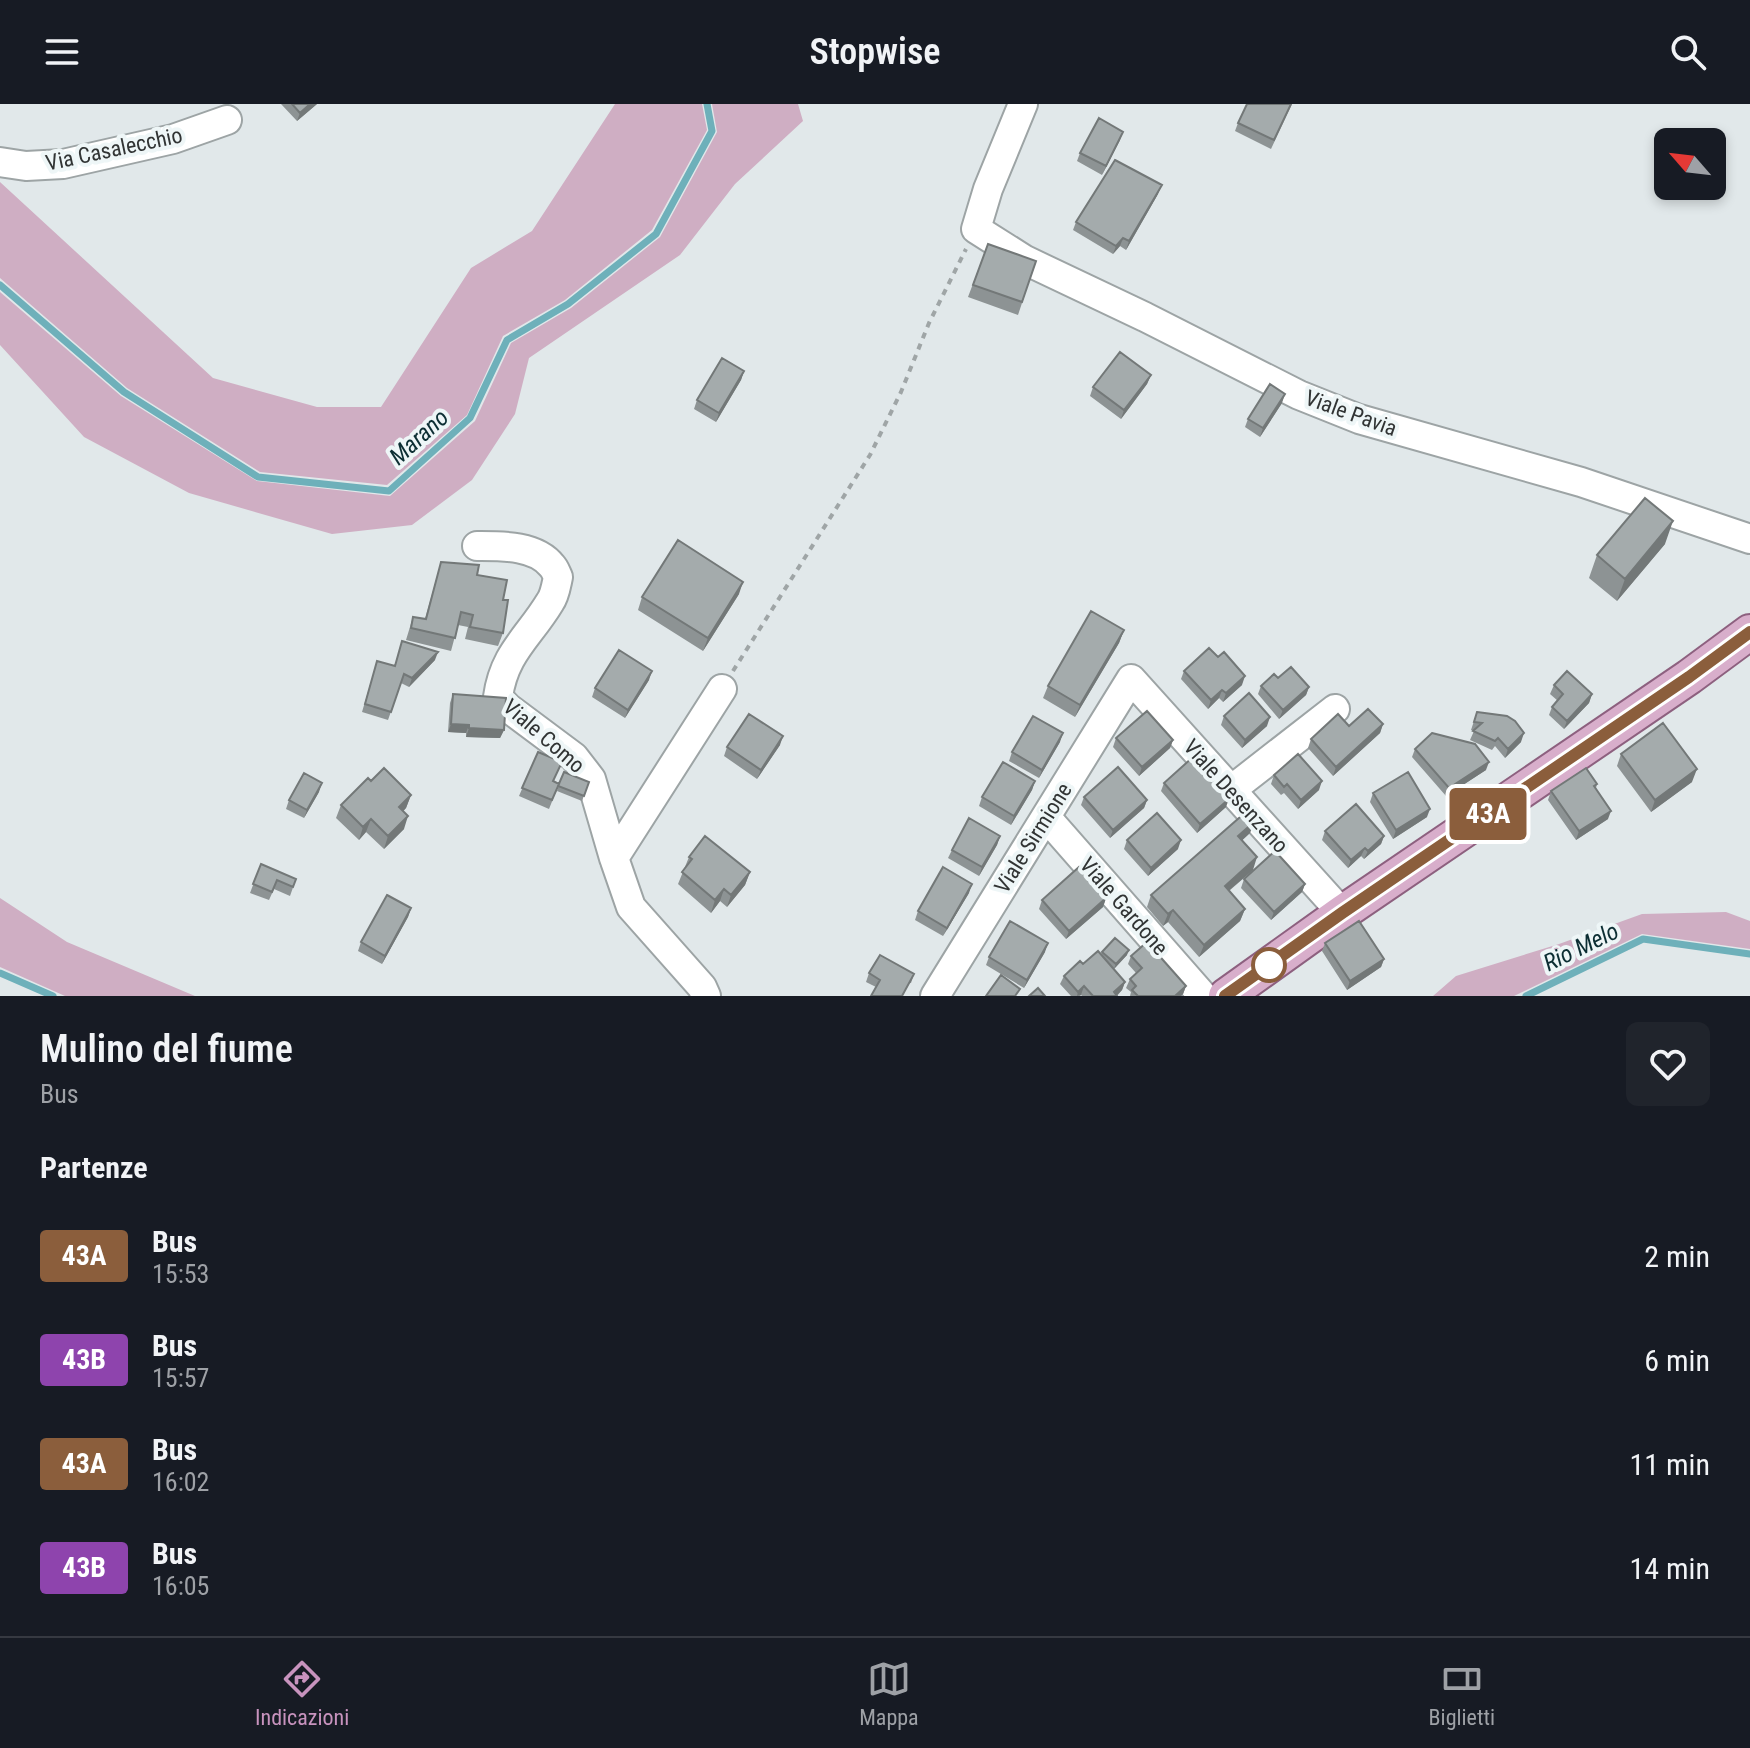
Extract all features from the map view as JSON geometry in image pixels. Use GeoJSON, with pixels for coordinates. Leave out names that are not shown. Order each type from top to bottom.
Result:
{"type":"FeatureCollection","features":[{"type":"Feature","properties":{"kind":"main road"},"geometry":{"type":"LineString","coordinates":[[1226,996],[1750,632]]}},
{"type":"Feature","properties":{"kind":"street"},"geometry":{"type":"LineString","coordinates":[[976,229],[988,189],[1023,104]]}},
{"type":"Feature","properties":{"kind":"street","name":"Via Casalecchio"},"geometry":{"type":"LineString","coordinates":[[0,162],[26,166],[63,164],[173,139],[227,120]]}},
{"type":"Feature","properties":{"kind":"street","name":"Viale Pavia"},"geometry":{"type":"LineString","coordinates":[[976,229],[1025,260],[1299,395],[1347,414],[1581,482],[1750,539]]}},
{"type":"Feature","properties":{"kind":"street","name":"Viale Como"},"geometry":{"type":"LineString","coordinates":[[477,546],[531,551],[551,564],[558,577],[552,599],[511,655],[500,679],[498,697],[574,757],[591,779],[631,907],[702,987],[706,996]]}},
{"type":"Feature","properties":{"kind":"street","name":"Viale Desenzano"},"geometry":{"type":"LineString","coordinates":[[1131,679],[1342,913]]}},
{"type":"Feature","properties":{"kind":"street","name":"Viale Sirmione"},"geometry":{"type":"LineString","coordinates":[[935,996],[1131,679]]}},
{"type":"Feature","properties":{"kind":"street"},"geometry":{"type":"LineString","coordinates":[[614,858],[722,689]]}},
{"type":"Feature","properties":{"kind":"street"},"geometry":{"type":"LineString","coordinates":[[1231,790],[1335,709]]}},
{"type":"Feature","properties":{"kind":"street","name":"Viale Gardone"},"geometry":{"type":"LineString","coordinates":[[1046,817],[1203,996]]}},
{"type":"Feature","properties":{"kind":"path"},"geometry":{"type":"LineString","coordinates":[[722,689],[870,455],[901,392],[929,323],[976,229]]}},
{"type":"Feature","properties":{"kind":"shaded area"},"geometry":{"type":"Polygon","coordinates":[[[615,104],[702,104],[707,130],[652,230],[565,300],[503,336],[467,415],[387,485],[260,472],[127,388],[0,278],[0,182],[213,378],[317,407],[381,407],[471,268],[532,231],[615,104]]]}},
{"type":"Feature","properties":{"kind":"shaded area"},"geometry":{"type":"Polygon","coordinates":[[[712,104],[798,104],[803,121],[735,184],[680,255],[529,358],[515,414],[472,480],[412,525],[332,534],[189,493],[84,437],[0,345],[0,292],[121,396],[257,481],[390,496],[475,421],[511,343],[571,308],[660,237],[717,132],[712,104]]]}},
{"type":"Feature","properties":{"kind":"shaded area"},"geometry":{"type":"Polygon","coordinates":[[[0,898],[67,942],[195,996],[65,996],[0,967],[0,898]]]}},
{"type":"Feature","properties":{"kind":"shaded area"},"geometry":{"type":"Polygon","coordinates":[[[1726,912],[1750,921],[1750,949],[1642,934],[1514,996],[1433,996],[1456,976],[1642,914],[1726,912]]]}},
{"type":"Feature","properties":{"kind":"building"},"geometry":{"type":"Polygon","coordinates":[[[292,104],[310,104],[300,113],[292,104]]]}},
{"type":"Feature","properties":{"kind":"building"},"geometry":{"type":"Polygon","coordinates":[[[1247,104],[1291,104],[1274,140],[1238,123],[1247,104]]]}},
{"type":"Feature","properties":{"kind":"building"},"geometry":{"type":"Polygon","coordinates":[[[1099,118],[1123,132],[1106,166],[1080,153],[1099,118]]]}},
{"type":"Feature","properties":{"kind":"building"},"geometry":{"type":"Polygon","coordinates":[[[1115,160],[1162,185],[1129,241],[1123,238],[1116,246],[1076,222],[1115,160]]]}},
{"type":"Feature","properties":{"kind":"building"},"geometry":{"type":"Polygon","coordinates":[[[988,244],[1036,261],[1022,302],[973,285],[988,244]]]}},
{"type":"Feature","properties":{"kind":"building"},"geometry":{"type":"Polygon","coordinates":[[[1120,352],[1151,375],[1124,410],[1093,387],[1120,352]]]}},
{"type":"Feature","properties":{"kind":"building"},"geometry":{"type":"Polygon","coordinates":[[[722,358],[744,371],[719,413],[697,400],[722,358]]]}},
{"type":"Feature","properties":{"kind":"building"},"geometry":{"type":"Polygon","coordinates":[[[1270,384],[1285,394],[1263,428],[1248,419],[1270,384]]]}},
{"type":"Feature","properties":{"kind":"building"},"geometry":{"type":"Polygon","coordinates":[[[1645,498],[1673,521],[1625,579],[1597,555],[1645,498]]]}},
{"type":"Feature","properties":{"kind":"building"},"geometry":{"type":"Polygon","coordinates":[[[678,540],[743,582],[708,638],[642,597],[678,540]]]}},
{"type":"Feature","properties":{"kind":"building"},"geometry":{"type":"Polygon","coordinates":[[[441,562],[479,565],[477,575],[507,580],[503,600],[508,600],[503,633],[470,627],[473,615],[461,612],[455,638],[411,628],[413,617],[426,619],[441,562]]]}},
{"type":"Feature","properties":{"kind":"building"},"geometry":{"type":"Polygon","coordinates":[[[1091,611],[1124,630],[1080,705],[1048,686],[1091,611]]]}},
{"type":"Feature","properties":{"kind":"building"},"geometry":{"type":"Polygon","coordinates":[[[402,641],[438,652],[412,678],[404,674],[391,712],[365,704],[377,661],[395,666],[402,641]]]}},
{"type":"Feature","properties":{"kind":"building"},"geometry":{"type":"Polygon","coordinates":[[[1209,648],[1218,657],[1224,652],[1245,676],[1226,693],[1222,690],[1211,700],[1184,671],[1209,648]]]}},
{"type":"Feature","properties":{"kind":"building"},"geometry":{"type":"Polygon","coordinates":[[[619,650],[652,671],[628,710],[595,688],[619,650]]]}},
{"type":"Feature","properties":{"kind":"building"},"geometry":{"type":"Polygon","coordinates":[[[1291,667],[1309,687],[1283,710],[1261,686],[1274,674],[1278,678],[1291,667]]]}},
{"type":"Feature","properties":{"kind":"building"},"geometry":{"type":"Polygon","coordinates":[[[1567,671],[1592,694],[1567,721],[1552,707],[1563,694],[1554,685],[1567,671]]]}},
{"type":"Feature","properties":{"kind":"building"},"geometry":{"type":"Polygon","coordinates":[[[1249,693],[1270,717],[1245,740],[1224,716],[1249,693]]]}},
{"type":"Feature","properties":{"kind":"building"},"geometry":{"type":"Polygon","coordinates":[[[453,694],[506,698],[504,730],[451,724],[453,694]]]}},
{"type":"Feature","properties":{"kind":"building"},"geometry":{"type":"Polygon","coordinates":[[[1368,709],[1383,724],[1336,767],[1311,739],[1338,714],[1349,726],[1368,709]]]}},
{"type":"Feature","properties":{"kind":"building"},"geometry":{"type":"Polygon","coordinates":[[[1147,711],[1173,740],[1142,767],[1116,738],[1147,711]]]}},
{"type":"Feature","properties":{"kind":"building"},"geometry":{"type":"Polygon","coordinates":[[[1477,712],[1507,716],[1524,733],[1508,749],[1498,738],[1495,741],[1473,731],[1482,723],[1474,722],[1477,712]]]}},
{"type":"Feature","properties":{"kind":"building"},"geometry":{"type":"Polygon","coordinates":[[[749,714],[783,736],[761,770],[727,747],[749,714]]]}},
{"type":"Feature","properties":{"kind":"building"},"geometry":{"type":"Polygon","coordinates":[[[1033,716],[1063,733],[1042,770],[1012,752],[1033,716]]]}},
{"type":"Feature","properties":{"kind":"building"},"geometry":{"type":"Polygon","coordinates":[[[1663,723],[1697,769],[1655,800],[1621,754],[1663,723]]]}},
{"type":"Feature","properties":{"kind":"building"},"geometry":{"type":"Polygon","coordinates":[[[1432,733],[1475,744],[1489,762],[1449,788],[1415,749],[1432,733]]]}},
{"type":"Feature","properties":{"kind":"building"},"geometry":{"type":"Polygon","coordinates":[[[538,752],[562,762],[553,781],[559,784],[552,800],[522,788],[538,752]]]}},
{"type":"Feature","properties":{"kind":"building"},"geometry":{"type":"Polygon","coordinates":[[[1298,754],[1322,781],[1301,800],[1274,775],[1298,754]]]}},
{"type":"Feature","properties":{"kind":"building"},"geometry":{"type":"Polygon","coordinates":[[[1193,757],[1229,799],[1200,824],[1164,783],[1193,757]]]}},
{"type":"Feature","properties":{"kind":"building"},"geometry":{"type":"Polygon","coordinates":[[[1003,762],[1035,781],[1014,816],[982,797],[1003,762]]]}},
{"type":"Feature","properties":{"kind":"building"},"geometry":{"type":"Polygon","coordinates":[[[1118,767],[1147,800],[1113,830],[1084,797],[1118,767]]]}},
{"type":"Feature","properties":{"kind":"building"},"geometry":{"type":"Polygon","coordinates":[[[384,768],[411,795],[399,807],[408,816],[388,836],[371,819],[363,827],[341,805],[368,778],[371,781],[384,768]]]}},
{"type":"Feature","properties":{"kind":"building"},"geometry":{"type":"Polygon","coordinates":[[[1586,768],[1611,811],[1579,831],[1551,791],[1586,768]]]}},
{"type":"Feature","properties":{"kind":"building"},"geometry":{"type":"Polygon","coordinates":[[[564,772],[589,782],[584,796],[558,786],[564,772]]]}},
{"type":"Feature","properties":{"kind":"building"},"geometry":{"type":"Polygon","coordinates":[[[1408,772],[1430,809],[1396,830],[1373,793],[1408,772]]]}},
{"type":"Feature","properties":{"kind":"building"},"geometry":{"type":"Polygon","coordinates":[[[304,773],[322,783],[307,810],[289,800],[304,773]]]}},
{"type":"Feature","properties":{"kind":"building"},"geometry":{"type":"Polygon","coordinates":[[[1356,804],[1384,836],[1368,851],[1365,848],[1351,860],[1325,831],[1356,804]]]}},
{"type":"Feature","properties":{"kind":"building"},"geometry":{"type":"Polygon","coordinates":[[[1247,811],[1255,821],[1238,836],[1257,857],[1225,886],[1245,909],[1204,945],[1173,910],[1168,914],[1151,895],[1247,811]]]}},
{"type":"Feature","properties":{"kind":"building"},"geometry":{"type":"Polygon","coordinates":[[[1157,813],[1181,840],[1151,868],[1127,840],[1157,813]]]}},
{"type":"Feature","properties":{"kind":"building"},"geometry":{"type":"Polygon","coordinates":[[[969,818],[1000,836],[982,867],[952,850],[969,818]]]}},
{"type":"Feature","properties":{"kind":"building"},"geometry":{"type":"Polygon","coordinates":[[[705,836],[750,872],[731,895],[724,889],[715,900],[682,872],[705,836]]]}},
{"type":"Feature","properties":{"kind":"building"},"geometry":{"type":"Polygon","coordinates":[[[1275,851],[1305,884],[1274,912],[1244,879],[1275,851]]]}},
{"type":"Feature","properties":{"kind":"building"},"geometry":{"type":"Polygon","coordinates":[[[261,864],[296,879],[293,887],[277,880],[272,892],[253,884],[261,864]]]}},
{"type":"Feature","properties":{"kind":"building"},"geometry":{"type":"Polygon","coordinates":[[[943,867],[972,884],[947,928],[918,911],[943,867]]]}},
{"type":"Feature","properties":{"kind":"building"},"geometry":{"type":"Polygon","coordinates":[[[1079,867],[1106,898],[1069,931],[1042,900],[1079,867]]]}},
{"type":"Feature","properties":{"kind":"building"},"geometry":{"type":"Polygon","coordinates":[[[387,895],[411,908],[385,956],[361,942],[387,895]]]}},
{"type":"Feature","properties":{"kind":"building"},"geometry":{"type":"Polygon","coordinates":[[[1010,921],[1048,943],[1027,980],[989,957],[1010,921]]]}},
{"type":"Feature","properties":{"kind":"building"},"geometry":{"type":"Polygon","coordinates":[[[1359,921],[1384,959],[1350,981],[1325,943],[1359,921]]]}},
{"type":"Feature","properties":{"kind":"building"},"geometry":{"type":"Polygon","coordinates":[[[1115,938],[1129,950],[1116,964],[1102,952],[1115,938]]]}},
{"type":"Feature","properties":{"kind":"building"},"geometry":{"type":"Polygon","coordinates":[[[1147,942],[1186,986],[1175,996],[1138,996],[1132,990],[1136,986],[1130,979],[1142,968],[1131,956],[1147,942]]]}},
{"type":"Feature","properties":{"kind":"building"},"geometry":{"type":"Polygon","coordinates":[[[1098,951],[1125,982],[1114,992],[1117,996],[1093,996],[1084,986],[1078,992],[1064,976],[1080,961],[1083,964],[1098,951]]]}},
{"type":"Feature","properties":{"kind":"building"},"geometry":{"type":"Polygon","coordinates":[[[880,955],[914,974],[902,996],[871,996],[880,980],[869,973],[880,955]]]}},
{"type":"Feature","properties":{"kind":"building"},"geometry":{"type":"Polygon","coordinates":[[[1001,975],[1020,989],[1015,996],[986,996],[1001,975]]]}},
{"type":"Feature","properties":{"kind":"building"},"geometry":{"type":"Polygon","coordinates":[[[1038,988],[1045,996],[1029,996],[1038,988]]]}},
{"type":"Feature","properties":{"kind":"waterway","name":"Marano"},"geometry":{"type":"LineString","coordinates":[[0,285],[124,392],[258,477],[389,491],[470,418],[507,340],[568,304],[656,234],[712,131],[707,104]]}},
{"type":"Feature","properties":{"kind":"waterway","name":"Rio Melo"},"geometry":{"type":"LineString","coordinates":[[1526,996],[1643,939],[1750,954]]}},
{"type":"Feature","properties":{"kind":"waterway","name":"Marano"},"geometry":{"type":"LineString","coordinates":[[0,973],[53,996]]}},
{"type":"Feature","properties":{"kind":"bus line","name":"43A"},"geometry":{"type":"LineString","coordinates":[[1225,996],[1750,632]]}}]}
